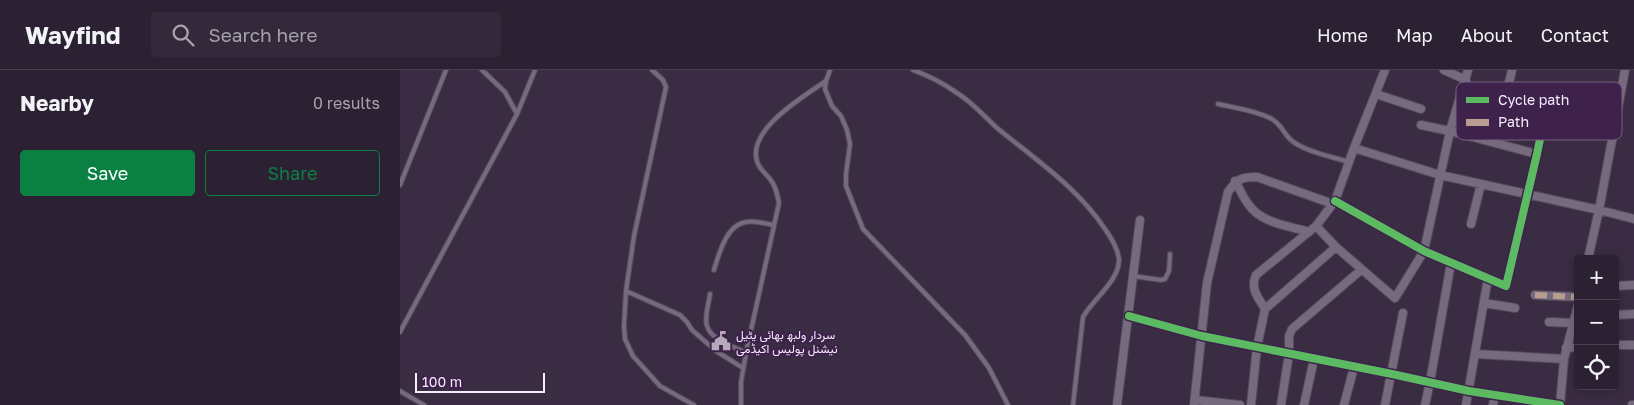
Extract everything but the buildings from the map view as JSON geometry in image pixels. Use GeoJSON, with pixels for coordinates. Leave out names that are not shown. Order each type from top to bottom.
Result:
{"type":"FeatureCollection","features":[{"type":"Feature","properties":{"kind":"street"},"geometry":{"type":"LineString","coordinates":[[1265,309],[1254,290],[1253,282],[1256,275],[1316,226],[1334,202],[1385,70]]}},
{"type":"Feature","properties":{"kind":"street"},"geometry":{"type":"LineString","coordinates":[[1444,70],[1466,80],[1468,70]]}},
{"type":"Feature","properties":{"kind":"street"},"geometry":{"type":"LineString","coordinates":[[1622,86],[1625,70]]}},
{"type":"Feature","properties":{"kind":"street"},"geometry":{"type":"LineString","coordinates":[[1376,94],[1421,109]]}},
{"type":"Feature","properties":{"kind":"street"},"geometry":{"type":"LineString","coordinates":[[1316,226],[1361,270],[1394,298],[1424,251],[1456,111]]}},
{"type":"Feature","properties":{"kind":"street"},"geometry":{"type":"LineString","coordinates":[[1420,126],[1456,133]]}},
{"type":"Feature","properties":{"kind":"street"},"geometry":{"type":"LineString","coordinates":[[1484,140],[1538,154]]}},
{"type":"Feature","properties":{"kind":"street"},"geometry":{"type":"LineString","coordinates":[[1240,405],[1195,402],[1207,284],[1223,208],[1228,192],[1235,181],[1246,177],[1257,177],[1334,202],[1424,251],[1506,286],[1540,140]]}},
{"type":"Feature","properties":{"kind":"street"},"geometry":{"type":"LineString","coordinates":[[1589,255],[1612,140]]}},
{"type":"Feature","properties":{"kind":"street"},"geometry":{"type":"LineString","coordinates":[[1354,148],[1440,175],[1634,219]]}},
{"type":"Feature","properties":{"kind":"street"},"geometry":{"type":"LineString","coordinates":[[1235,181],[1256,213],[1267,219],[1309,232]]}},
{"type":"Feature","properties":{"kind":"street"},"geometry":{"type":"LineString","coordinates":[[1471,224],[1481,184]]}},
{"type":"Feature","properties":{"kind":"street"},"geometry":{"type":"LineString","coordinates":[[1126,405],[1117,405],[1140,220]]}},
{"type":"Feature","properties":{"kind":"street"},"geometry":{"type":"LineString","coordinates":[[1251,405],[1257,347],[1265,309],[1336,246]]}},
{"type":"Feature","properties":{"kind":"street"},"geometry":{"type":"LineString","coordinates":[[1425,405],[1451,263]]}},
{"type":"Feature","properties":{"kind":"street"},"geometry":{"type":"LineString","coordinates":[[1282,405],[1289,354],[1289,336],[1292,329],[1361,270]]}},
{"type":"Feature","properties":{"kind":"street"},"geometry":{"type":"LineString","coordinates":[[1466,405],[1488,278]]}},
{"type":"Feature","properties":{"kind":"street"},"geometry":{"type":"LineString","coordinates":[[1619,286],[1634,285]]}},
{"type":"Feature","properties":{"kind":"street"},"geometry":{"type":"LineString","coordinates":[[1535,295],[1574,296]]}},
{"type":"Feature","properties":{"kind":"street"},"geometry":{"type":"LineString","coordinates":[[1484,303],[1515,308]]}},
{"type":"Feature","properties":{"kind":"street"},"geometry":{"type":"LineString","coordinates":[[1384,405],[1404,313]]}},
{"type":"Feature","properties":{"kind":"street"},"geometry":{"type":"LineString","coordinates":[[1619,316],[1634,314]]}},
{"type":"Feature","properties":{"kind":"street"},"geometry":{"type":"LineString","coordinates":[[1129,316],[1202,336],[1289,354],[1469,391],[1560,405],[1564,359],[1574,323]]}},
{"type":"Feature","properties":{"kind":"street"},"geometry":{"type":"LineString","coordinates":[[1549,322],[1574,320]]}},
{"type":"Feature","properties":{"kind":"street"},"geometry":{"type":"LineString","coordinates":[[1619,346],[1634,345]]}},
{"type":"Feature","properties":{"kind":"street"},"geometry":{"type":"LineString","coordinates":[[1566,348],[1574,347]]}},
{"type":"Feature","properties":{"kind":"street"},"geometry":{"type":"LineString","coordinates":[[1475,354],[1564,359]]}},
{"type":"Feature","properties":{"kind":"street"},"geometry":{"type":"LineString","coordinates":[[1304,405],[1314,359]]}},
{"type":"Feature","properties":{"kind":"street"},"geometry":{"type":"LineString","coordinates":[[1344,405],[1354,367]]}},
{"type":"Feature","properties":{"kind":"street"},"geometry":{"type":"LineString","coordinates":[[1493,405],[1495,395]]}},
{"type":"Feature","properties":{"kind":"lane"},"geometry":{"type":"LineString","coordinates":[[400,185],[446,70]]}},
{"type":"Feature","properties":{"kind":"lane"},"geometry":{"type":"LineString","coordinates":[[482,70],[505,92],[517,114]]}},
{"type":"Feature","properties":{"kind":"lane"},"geometry":{"type":"LineString","coordinates":[[400,332],[517,114],[535,70]]}},
{"type":"Feature","properties":{"kind":"lane"},"geometry":{"type":"LineString","coordinates":[[652,70],[663,80],[666,87],[634,236],[626,291],[625,339],[629,349],[660,386],[694,405]]}},
{"type":"Feature","properties":{"kind":"lane"},"geometry":{"type":"LineString","coordinates":[[830,70],[825,89],[832,106],[847,130],[850,144],[846,186],[863,229],[965,335],[990,368],[1008,405]]}},
{"type":"Feature","properties":{"kind":"lane"},"geometry":{"type":"LineString","coordinates":[[913,70],[931,77],[959,94],[998,128],[1051,169],[1093,212],[1116,249],[1119,260],[1118,270],[1112,281],[1089,306],[1083,317],[1073,405]]}},
{"type":"Feature","properties":{"kind":"lane"},"geometry":{"type":"LineString","coordinates":[[741,405],[741,382],[746,352],[779,204],[777,191],[758,165],[755,153],[758,140],[768,125],[826,80]]}},
{"type":"Feature","properties":{"kind":"lane"},"geometry":{"type":"LineString","coordinates":[[1218,104],[1272,118],[1281,125],[1292,141],[1314,152],[1349,162]]}},
{"type":"Feature","properties":{"kind":"lane"},"geometry":{"type":"LineString","coordinates":[[714,270],[723,244],[731,230],[745,222],[774,225]]}},
{"type":"Feature","properties":{"kind":"lane"},"geometry":{"type":"LineString","coordinates":[[1133,276],[1161,280],[1165,278],[1169,271],[1170,254]]}},
{"type":"Feature","properties":{"kind":"lane"},"geometry":{"type":"LineString","coordinates":[[626,291],[680,315],[692,330],[716,351],[743,368]]}},
{"type":"Feature","properties":{"kind":"lane"},"geometry":{"type":"LineString","coordinates":[[710,294],[706,319],[711,333],[718,339],[746,352]]}},
{"type":"Feature","properties":{"kind":"lane"},"geometry":{"type":"LineString","coordinates":[[400,392],[424,405]]}},
{"type":"Feature","properties":{"kind":"marked path"},"geometry":{"type":"LineString","coordinates":[[1535,295],[1574,297]]}},
{"type":"Feature","properties":{"kind":"cycle path"},"geometry":{"type":"LineString","coordinates":[[1335,201],[1424,251],[1506,286],[1540,140]]}},
{"type":"Feature","properties":{"kind":"cycle path"},"geometry":{"type":"LineString","coordinates":[[1129,316],[1202,336],[1469,391],[1560,405]]}},
{"type":"Feature","properties":{"kind":"place","name":"سردار ولبھ بھائی پٹیل نیشنل پولیس اکیڈمی"},"geometry":{"type":"Point","coordinates":[721,341]}}]}
